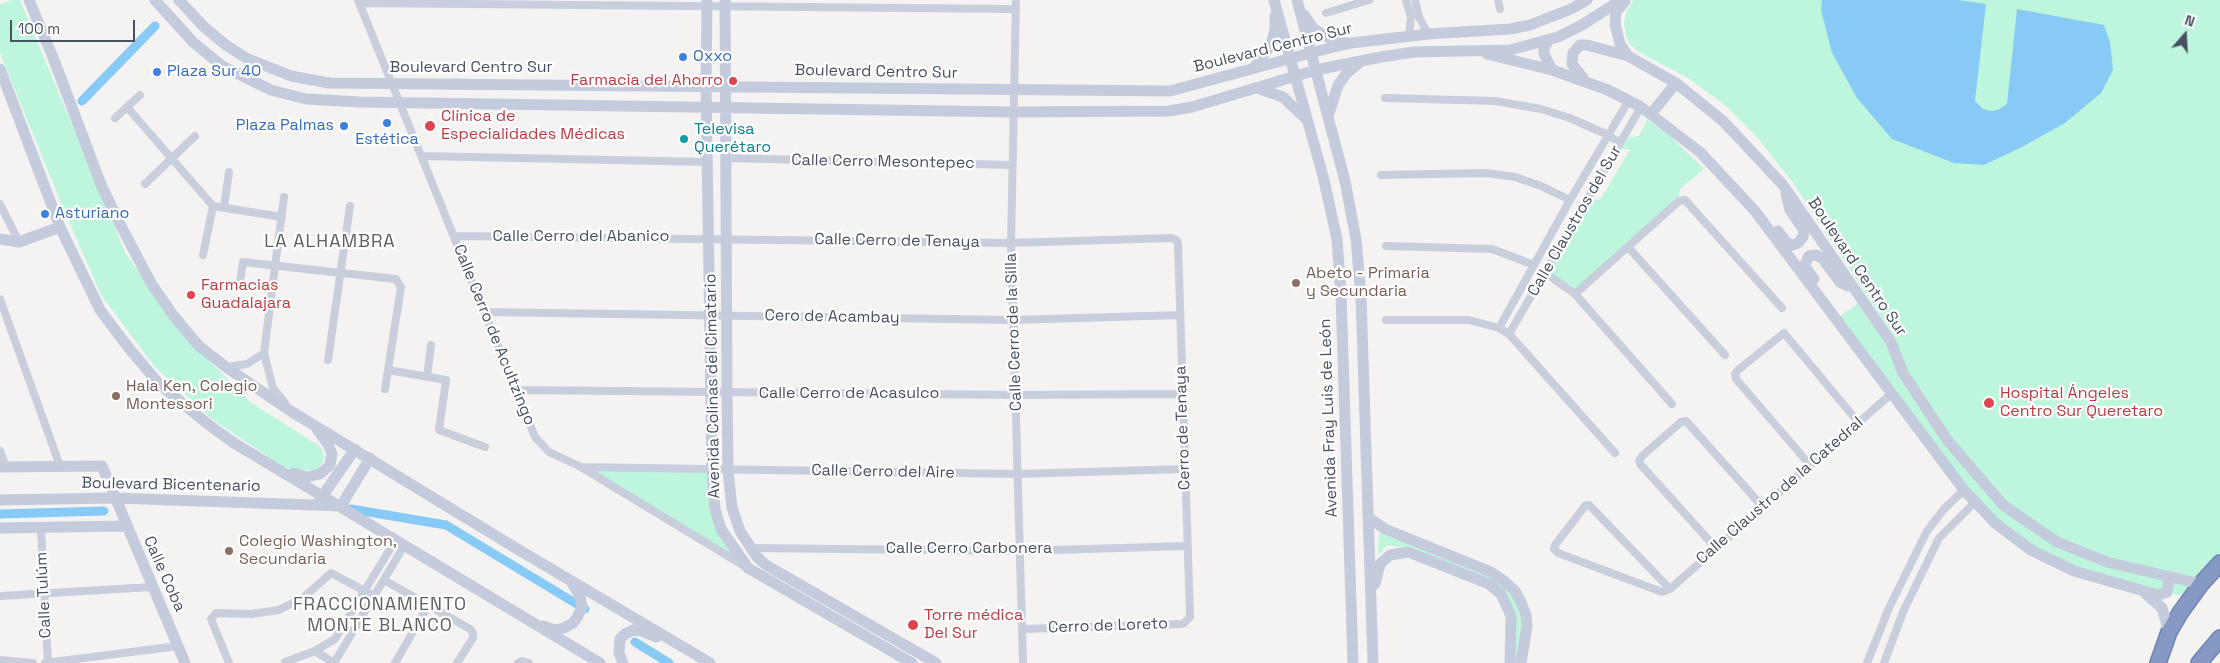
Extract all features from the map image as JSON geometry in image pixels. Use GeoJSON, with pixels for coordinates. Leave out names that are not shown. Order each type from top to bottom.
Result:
{"type":"FeatureCollection","features":[{"type":"Feature","properties":{"kind":"highway"},"geometry":{"type":"LineString","coordinates":[[2158,663],[2169,632],[2201,584],[2220,563]]}},
{"type":"Feature","properties":{"kind":"highway"},"geometry":{"type":"LineString","coordinates":[[2199,663],[2220,638]]}},
{"type":"Feature","properties":{"kind":"street"},"geometry":{"type":"LineString","coordinates":[[29,0],[102,187],[146,275],[173,316],[199,346],[289,410],[710,663]]}},
{"type":"Feature","properties":{"kind":"street","name":"Boulevard Centro Sur"},"geometry":{"type":"LineString","coordinates":[[155,0],[193,42],[222,66],[258,85],[289,95],[322,101],[1013,112],[1169,111],[1192,107],[1316,70],[1362,61],[1414,52],[1510,50],[1548,40],[1582,26],[1621,0]]}},
{"type":"Feature","properties":{"kind":"street","name":"Boulevard Centro Sur"},"geometry":{"type":"LineString","coordinates":[[179,0],[204,27],[226,45],[268,68],[291,76],[329,83],[1170,91],[1351,43],[1428,34],[1510,29],[1530,25],[1571,10],[1587,0]]}},
{"type":"Feature","properties":{"kind":"street","name":"Calle Cerro de la Silla"},"geometry":{"type":"LineString","coordinates":[[1016,0],[1012,243],[1024,663]]}},
{"type":"Feature","properties":{"kind":"street"},"geometry":{"type":"LineString","coordinates":[[1297,0],[1306,20],[1313,28],[1334,40],[1351,43]]}},
{"type":"Feature","properties":{"kind":"street"},"geometry":{"type":"LineString","coordinates":[[1297,0],[1345,181],[1356,239],[1361,297],[1373,663]]}},
{"type":"Feature","properties":{"kind":"street"},"geometry":{"type":"LineString","coordinates":[[1326,13],[1369,0]]}},
{"type":"Feature","properties":{"kind":"street"},"geometry":{"type":"LineString","coordinates":[[1406,0],[1411,18],[1409,36]]}},
{"type":"Feature","properties":{"kind":"street"},"geometry":{"type":"LineString","coordinates":[[1415,0],[1419,17],[1428,34]]}},
{"type":"Feature","properties":{"kind":"street"},"geometry":{"type":"LineString","coordinates":[[1498,0],[1500,9]]}},
{"type":"Feature","properties":{"kind":"street"},"geometry":{"type":"LineString","coordinates":[[1626,0],[1616,12],[1615,24],[1620,44],[1628,56]]}},
{"type":"Feature","properties":{"kind":"street"},"geometry":{"type":"LineString","coordinates":[[358,1],[725,2],[1016,9]]}},
{"type":"Feature","properties":{"kind":"street","name":"Calle Cerro de Acultzingo"},"geometry":{"type":"LineString","coordinates":[[358,1],[535,437],[549,452],[581,467],[748,568]]}},
{"type":"Feature","properties":{"kind":"street","name":"Avenida Colinas del Cimatario"},"geometry":{"type":"LineString","coordinates":[[707,2],[708,238],[712,470],[715,509],[722,529],[748,568],[912,663]]}},
{"type":"Feature","properties":{"kind":"street","name":"Avenida Colinas del Cimatario"},"geometry":{"type":"LineString","coordinates":[[725,2],[724,106],[728,470],[732,508],[740,531],[751,548],[766,565],[936,663]]}},
{"type":"Feature","properties":{"kind":"street"},"geometry":{"type":"LineString","coordinates":[[1254,68],[1271,45],[1275,30],[1274,2]]}},
{"type":"Feature","properties":{"kind":"street","name":"Avenida Fray Luis de León"},"geometry":{"type":"LineString","coordinates":[[1274,2],[1323,176],[1337,239],[1342,295],[1353,663]]}},
{"type":"Feature","properties":{"kind":"street"},"geometry":{"type":"LineString","coordinates":[[1548,40],[1544,48],[1544,54],[1552,70]]}},
{"type":"Feature","properties":{"kind":"street","name":"Boulevard Centro Sur"},"geometry":{"type":"LineString","coordinates":[[1585,80],[1576,72],[1572,64],[1572,53],[1580,45],[1628,56],[1676,83],[1723,121],[1783,185],[1852,288],[1891,342],[1903,373],[1948,442],[2003,505],[2057,542],[2107,562],[2201,584]]}},
{"type":"Feature","properties":{"kind":"street"},"geometry":{"type":"LineString","coordinates":[[1480,52],[1585,80],[1629,100],[1700,152],[1755,211],[1890,394],[1974,503],[1995,523],[2031,550],[2074,571],[2145,593],[2158,595],[2167,592],[2169,577]]}},
{"type":"Feature","properties":{"kind":"street"},"geometry":{"type":"LineString","coordinates":[[1328,118],[1331,102],[1338,85],[1346,73],[1362,61]]}},
{"type":"Feature","properties":{"kind":"street"},"geometry":{"type":"LineString","coordinates":[[0,69],[60,227],[100,310],[159,384],[209,425],[234,443],[284,471],[320,500],[341,506],[399,544],[600,663]]}},
{"type":"Feature","properties":{"kind":"street"},"geometry":{"type":"LineString","coordinates":[[1646,111],[1676,83]]}},
{"type":"Feature","properties":{"kind":"street"},"geometry":{"type":"LineString","coordinates":[[1257,88],[1283,98],[1307,120]]}},
{"type":"Feature","properties":{"kind":"street"},"geometry":{"type":"LineString","coordinates":[[115,118],[140,95]]}},
{"type":"Feature","properties":{"kind":"street"},"geometry":{"type":"LineString","coordinates":[[1385,98],[1495,100],[1541,109],[1608,135],[1620,143]]}},
{"type":"Feature","properties":{"kind":"street","name":"Calle Claustros del Sur"},"geometry":{"type":"LineString","coordinates":[[1499,328],[1550,235],[1629,100]]}},
{"type":"Feature","properties":{"kind":"street"},"geometry":{"type":"LineString","coordinates":[[127,107],[213,206],[282,217]]}},
{"type":"Feature","properties":{"kind":"street","name":"Calle Claustros del Sur"},"geometry":{"type":"LineString","coordinates":[[1509,334],[1620,143],[1646,111]]}},
{"type":"Feature","properties":{"kind":"street"},"geometry":{"type":"LineString","coordinates":[[145,184],[195,136]]}},
{"type":"Feature","properties":{"kind":"street"},"geometry":{"type":"LineString","coordinates":[[421,156],[707,162]]}},
{"type":"Feature","properties":{"kind":"street","name":"Calle Cerro Mesontepec"},"geometry":{"type":"LineString","coordinates":[[725,158],[1012,164]]}},
{"type":"Feature","properties":{"kind":"street"},"geometry":{"type":"LineString","coordinates":[[224,207],[230,172]]}},
{"type":"Feature","properties":{"kind":"street"},"geometry":{"type":"LineString","coordinates":[[1381,174],[1486,173],[1514,177],[1541,186],[1570,200]]}},
{"type":"Feature","properties":{"kind":"street"},"geometry":{"type":"LineString","coordinates":[[708,185],[725,185]]}},
{"type":"Feature","properties":{"kind":"street"},"geometry":{"type":"LineString","coordinates":[[1755,211],[1768,218],[1787,243],[1793,245],[1798,243],[1803,237],[1804,230],[1790,210],[1783,185]]}},
{"type":"Feature","properties":{"kind":"street"},"geometry":{"type":"LineString","coordinates":[[284,197],[264,353],[273,388],[289,410]]}},
{"type":"Feature","properties":{"kind":"street"},"geometry":{"type":"LineString","coordinates":[[1575,294],[1679,200],[1685,200],[1782,308]]}},
{"type":"Feature","properties":{"kind":"street"},"geometry":{"type":"LineString","coordinates":[[0,204],[19,242]]}},
{"type":"Feature","properties":{"kind":"street"},"geometry":{"type":"LineString","coordinates":[[203,255],[213,206]]}},
{"type":"Feature","properties":{"kind":"street"},"geometry":{"type":"LineString","coordinates":[[328,360],[350,206]]}},
{"type":"Feature","properties":{"kind":"street"},"geometry":{"type":"LineString","coordinates":[[0,238],[19,242],[60,227]]}},
{"type":"Feature","properties":{"kind":"street"},"geometry":{"type":"LineString","coordinates":[[1550,235],[1562,241]]}},
{"type":"Feature","properties":{"kind":"street","name":"Calle Cerro del Abanico"},"geometry":{"type":"LineString","coordinates":[[454,236],[708,238]]}},
{"type":"Feature","properties":{"kind":"street","name":"Calle Cerro de Tenaya"},"geometry":{"type":"LineString","coordinates":[[708,238],[1012,243],[1171,238],[1176,240]]}},
{"type":"Feature","properties":{"kind":"street","name":"Cerro de Tenaya"},"geometry":{"type":"LineString","coordinates":[[1176,240],[1178,243],[1190,617]]}},
{"type":"Feature","properties":{"kind":"street"},"geometry":{"type":"LineString","coordinates":[[1386,246],[1492,249],[1534,265]]}},
{"type":"Feature","properties":{"kind":"street"},"geometry":{"type":"LineString","coordinates":[[1628,246],[1725,355]]}},
{"type":"Feature","properties":{"kind":"street"},"geometry":{"type":"LineString","coordinates":[[1826,308],[1825,296],[1805,268],[1809,256],[1816,255],[1822,258],[1840,282],[1852,288]]}},
{"type":"Feature","properties":{"kind":"street"},"geometry":{"type":"LineString","coordinates":[[240,282],[243,262],[275,264],[396,279],[399,281],[401,287],[385,389]]}},
{"type":"Feature","properties":{"kind":"street"},"geometry":{"type":"LineString","coordinates":[[1544,272],[1575,294],[1672,404]]}},
{"type":"Feature","properties":{"kind":"street"},"geometry":{"type":"LineString","coordinates":[[0,300],[60,466],[3,467],[0,451]]}},
{"type":"Feature","properties":{"kind":"street","name":"Cero de Acambay"},"geometry":{"type":"LineString","coordinates":[[484,312],[1013,320],[1180,315]]}},
{"type":"Feature","properties":{"kind":"street"},"geometry":{"type":"LineString","coordinates":[[1386,320],[1468,320],[1499,328],[1509,334],[1616,452]]}},
{"type":"Feature","properties":{"kind":"street"},"geometry":{"type":"LineString","coordinates":[[1810,465],[1736,379],[1735,374],[1738,370],[1784,332],[1858,422]]}},
{"type":"Feature","properties":{"kind":"street"},"geometry":{"type":"LineString","coordinates":[[427,377],[431,345]]}},
{"type":"Feature","properties":{"kind":"street"},"geometry":{"type":"LineString","coordinates":[[226,367],[247,364],[264,353]]}},
{"type":"Feature","properties":{"kind":"street"},"geometry":{"type":"LineString","coordinates":[[388,370],[446,380],[440,430],[485,447]]}},
{"type":"Feature","properties":{"kind":"street","name":"Calle Cerro de Acasulco"},"geometry":{"type":"LineString","coordinates":[[515,390],[1016,395],[1182,394]]}},
{"type":"Feature","properties":{"kind":"street","name":"Calle Claustro de la Catedral"},"geometry":{"type":"LineString","coordinates":[[1670,589],[1890,394]]}},
{"type":"Feature","properties":{"kind":"street"},"geometry":{"type":"LineString","coordinates":[[1715,548],[1641,465],[1639,460],[1648,450],[1681,422],[1686,421],[1762,506]]}},
{"type":"Feature","properties":{"kind":"street"},"geometry":{"type":"LineString","coordinates":[[284,471],[307,477],[320,474],[330,465],[332,454],[328,444],[313,424]]}},
{"type":"Feature","properties":{"kind":"street"},"geometry":{"type":"LineString","coordinates":[[320,500],[355,449]]}},
{"type":"Feature","properties":{"kind":"street"},"geometry":{"type":"LineString","coordinates":[[341,506],[370,458]]}},
{"type":"Feature","properties":{"kind":"street","name":"Calle Coba"},"geometry":{"type":"LineString","coordinates":[[60,466],[102,466],[185,663]]}},
{"type":"Feature","properties":{"kind":"street","name":"Calle Cerro del Aire"},"geometry":{"type":"LineString","coordinates":[[581,467],[1018,474],[1184,469]]}},
{"type":"Feature","properties":{"kind":"street"},"geometry":{"type":"LineString","coordinates":[[1867,663],[1890,608],[1927,531],[1944,509],[1964,490]]}},
{"type":"Feature","properties":{"kind":"street","name":"Boulevard Bicentenario"},"geometry":{"type":"LineString","coordinates":[[0,500],[114,498],[320,500]]}},
{"type":"Feature","properties":{"kind":"street"},"geometry":{"type":"LineString","coordinates":[[1884,663],[1903,612],[1938,538],[1974,503]]}},
{"type":"Feature","properties":{"kind":"street"},"geometry":{"type":"LineString","coordinates":[[1589,505],[1670,589],[1662,592],[1558,553],[1554,549],[1555,545],[1585,506],[1589,505]]}},
{"type":"Feature","properties":{"kind":"street"},"geometry":{"type":"LineString","coordinates":[[1369,518],[1385,529],[1491,572],[1504,581],[1521,602],[1526,615],[1527,626],[1521,663]]}},
{"type":"Feature","properties":{"kind":"street"},"geometry":{"type":"LineString","coordinates":[[0,528],[126,526]]}},
{"type":"Feature","properties":{"kind":"street","name":"Calle Tulúm"},"geometry":{"type":"LineString","coordinates":[[41,528],[47,663]]}},
{"type":"Feature","properties":{"kind":"street"},"geometry":{"type":"LineString","coordinates":[[1927,531],[1938,538]]}},
{"type":"Feature","properties":{"kind":"street"},"geometry":{"type":"LineString","coordinates":[[315,652],[334,663],[384,580],[399,544]]}},
{"type":"Feature","properties":{"kind":"street"},"geometry":{"type":"LineString","coordinates":[[285,662],[315,652],[342,632],[366,591],[399,544]]}},
{"type":"Feature","properties":{"kind":"street","name":"Calle Cerro Carbonera"},"geometry":{"type":"LineString","coordinates":[[751,548],[1020,550],[1187,546]]}},
{"type":"Feature","properties":{"kind":"street"},"geometry":{"type":"LineString","coordinates":[[1372,600],[1380,564],[1390,555],[1398,552],[1408,552],[1489,584],[1501,594],[1511,616],[1510,663]]}},
{"type":"Feature","properties":{"kind":"street"},"geometry":{"type":"LineString","coordinates":[[229,663],[211,619],[216,613],[252,614],[279,610],[303,598],[331,573],[374,596]]}},
{"type":"Feature","properties":{"kind":"street"},"geometry":{"type":"LineString","coordinates":[[384,580],[473,633],[458,663]]}},
{"type":"Feature","properties":{"kind":"street"},"geometry":{"type":"LineString","coordinates":[[532,623],[555,630],[573,623],[582,606],[580,596],[571,580]]}},
{"type":"Feature","properties":{"kind":"street"},"geometry":{"type":"LineString","coordinates":[[0,596],[152,587]]}},
{"type":"Feature","properties":{"kind":"street"},"geometry":{"type":"LineString","coordinates":[[2145,593],[2162,608],[2169,632]]}},
{"type":"Feature","properties":{"kind":"street"},"geometry":{"type":"LineString","coordinates":[[395,663],[428,606]]}},
{"type":"Feature","properties":{"kind":"street"},"geometry":{"type":"LineString","coordinates":[[1890,608],[1903,612]]}},
{"type":"Feature","properties":{"kind":"street","name":"Cerro de Loreto"},"geometry":{"type":"LineString","coordinates":[[1022,629],[1183,624],[1190,617]]}},
{"type":"Feature","properties":{"kind":"street"},"geometry":{"type":"LineString","coordinates":[[623,663],[619,653],[620,639],[632,630],[642,631],[688,649]]}},
{"type":"Feature","properties":{"kind":"street"},"geometry":{"type":"LineString","coordinates":[[47,663],[178,646]]}},
{"type":"Feature","properties":{"kind":"street"},"geometry":{"type":"LineString","coordinates":[[0,660],[33,663]]}},
{"type":"Feature","properties":{"kind":"street"},"geometry":{"type":"LineString","coordinates":[[518,663],[522,661],[529,663]]}},
{"type":"Feature","properties":{"kind":"green space"},"geometry":{"type":"Polygon","coordinates":[[[20,0],[125,252],[177,328],[250,402],[321,447],[325,458],[317,470],[284,467],[212,419],[154,366],[101,295],[0,53],[0,4],[20,0]]]}},
{"type":"Feature","properties":{"kind":"green space"},"geometry":{"type":"Polygon","coordinates":[[[1633,0],[2220,0],[2220,553],[2186,592],[2179,595],[2074,571],[1995,523],[1835,320],[1861,301],[1891,342],[1897,341],[1791,180],[1756,136],[1725,105],[1688,78],[1639,52],[1630,44],[1626,36],[1624,23],[1626,13],[1633,0]]]}},
{"type":"Feature","properties":{"kind":"green space"},"geometry":{"type":"Polygon","coordinates":[[[1647,120],[1666,132],[1704,169],[1680,189],[1678,200],[1575,294],[1544,272],[1586,200],[1600,200],[1630,150],[1617,148],[1623,138],[1639,136],[1647,120]]]}},
{"type":"Feature","properties":{"kind":"green space"},"geometry":{"type":"Polygon","coordinates":[[[581,467],[712,470],[715,509],[748,568],[581,467]]]}},
{"type":"Feature","properties":{"kind":"green space"},"geometry":{"type":"Polygon","coordinates":[[[1379,533],[1490,572],[1508,587],[1519,606],[1523,626],[1516,663],[1512,657],[1501,592],[1411,549],[1387,545],[1378,555],[1379,533]]]}},
{"type":"Feature","properties":{"kind":"water"},"geometry":{"type":"Polygon","coordinates":[[[1822,0],[1958,0],[1986,4],[1975,101],[1983,109],[1990,111],[1998,110],[2007,104],[2017,9],[2104,25],[2110,42],[2113,70],[2101,93],[2065,123],[2022,147],[1984,165],[1954,163],[1892,139],[1857,98],[1832,53],[1821,10],[1822,0]]]}},
{"type":"Feature","properties":{"kind":"waterway"},"geometry":{"type":"LineString","coordinates":[[82,101],[155,26]]}},
{"type":"Feature","properties":{"kind":"waterway"},"geometry":{"type":"LineString","coordinates":[[351,509],[446,525],[585,609]]}},
{"type":"Feature","properties":{"kind":"waterway"},"geometry":{"type":"LineString","coordinates":[[0,514],[104,511]]}},
{"type":"Feature","properties":{"kind":"waterway"},"geometry":{"type":"LineString","coordinates":[[635,642],[669,663]]}},
{"type":"Feature","properties":{"kind":"place","name":"Oxxo"},"geometry":{"type":"Point","coordinates":[683,57]}},
{"type":"Feature","properties":{"kind":"place","name":"Plaza Sur 40"},"geometry":{"type":"Point","coordinates":[157,72]}},
{"type":"Feature","properties":{"kind":"place","name":"Farmacia del Ahorro"},"geometry":{"type":"Point","coordinates":[733,81]}},
{"type":"Feature","properties":{"kind":"place","name":"Estética"},"geometry":{"type":"Point","coordinates":[387,123]}},
{"type":"Feature","properties":{"kind":"place","name":"Plaza Palmas"},"geometry":{"type":"Point","coordinates":[344,126]}},
{"type":"Feature","properties":{"kind":"place","name":"Clínica de Especialidades Médicas"},"geometry":{"type":"Point","coordinates":[430,126]}},
{"type":"Feature","properties":{"kind":"place","name":"Televisa Querétaro"},"geometry":{"type":"Point","coordinates":[684,139]}},
{"type":"Feature","properties":{"kind":"place","name":"Asturiano"},"geometry":{"type":"Point","coordinates":[45,214]}},
{"type":"Feature","properties":{"kind":"place","name":"Abeto - Primaria y Secundaria"},"geometry":{"type":"Point","coordinates":[1296,283]}},
{"type":"Feature","properties":{"kind":"place","name":"Farmacias Guadalajara"},"geometry":{"type":"Point","coordinates":[191,295]}},
{"type":"Feature","properties":{"kind":"place","name":"Hala Ken, Colegio Montessori"},"geometry":{"type":"Point","coordinates":[116,396]}},
{"type":"Feature","properties":{"kind":"place","name":"Hospital Ángeles Centro Sur Queretaro"},"geometry":{"type":"Point","coordinates":[1989,403]}},
{"type":"Feature","properties":{"kind":"place","name":"Colegio Washington, Secundaria"},"geometry":{"type":"Point","coordinates":[229,551]}},
{"type":"Feature","properties":{"kind":"place","name":"Torre médica Del Sur"},"geometry":{"type":"Point","coordinates":[913,625]}},
{"type":"Feature","properties":{"kind":"district","name":"LA ALHAMBRA"},"geometry":{"type":"Point","coordinates":[330,242]}},
{"type":"Feature","properties":{"kind":"district","name":"FRACCIONAMIENTO MONTE BLANCO"},"geometry":{"type":"Point","coordinates":[380,615]}}]}
